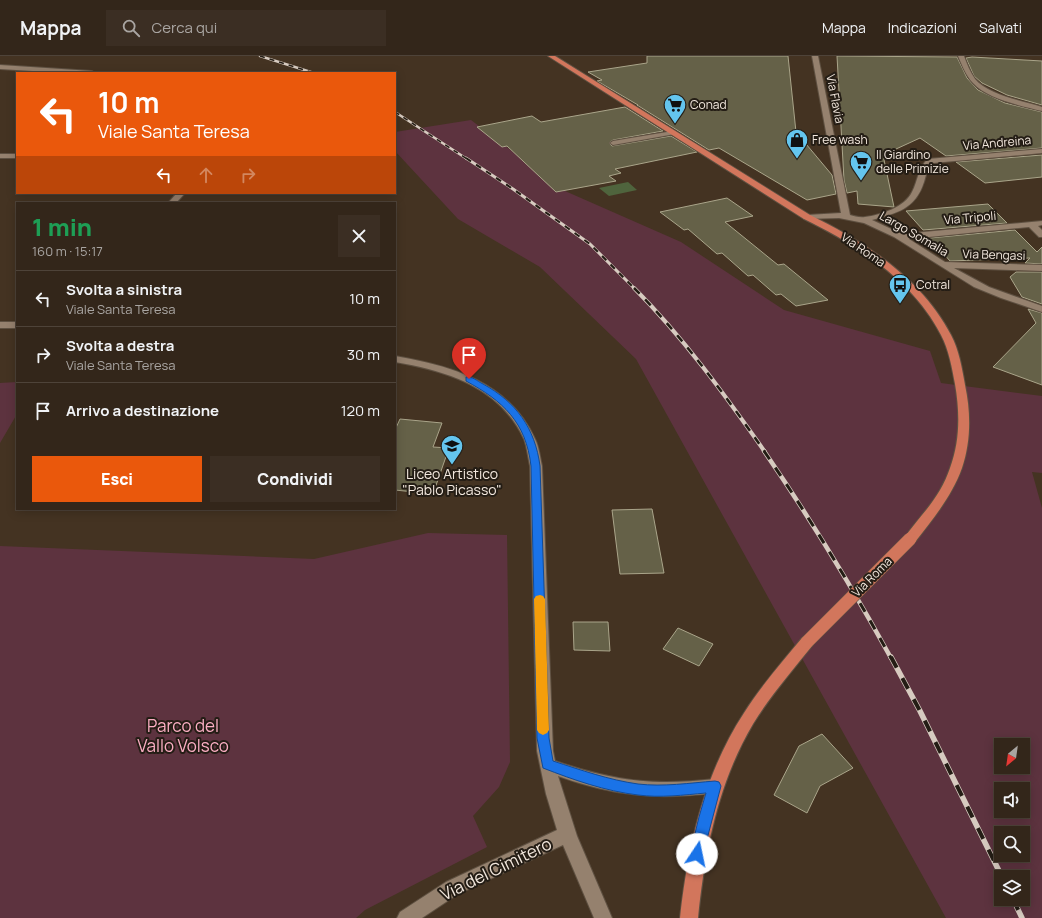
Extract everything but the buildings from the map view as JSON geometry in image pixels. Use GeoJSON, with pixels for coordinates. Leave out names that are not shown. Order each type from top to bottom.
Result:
{"type":"FeatureCollection","features":[{"type":"Feature","properties":{"kind":"main road","name":"Via Roma"},"geometry":{"type":"LineString","coordinates":[[551,56],[738,172],[807,217],[850,239],[900,278],[929,310],[946,336],[956,364],[963,396],[964,431],[958,465],[951,481],[935,508],[910,539],[807,642],[749,719],[731,752],[715,786],[698,845],[689,918]]}},
{"type":"Feature","properties":{"kind":"street","name":"Via Flavia"},"geometry":{"type":"LineString","coordinates":[[815,56],[846,216]]}},
{"type":"Feature","properties":{"kind":"street"},"geometry":{"type":"LineString","coordinates":[[961,56],[974,81],[980,87],[996,94],[1042,109]]}},
{"type":"Feature","properties":{"kind":"street"},"geometry":{"type":"LineString","coordinates":[[0,67],[77,72]]}},
{"type":"Feature","properties":{"kind":"street"},"geometry":{"type":"LineString","coordinates":[[613,143],[673,133]]}},
{"type":"Feature","properties":{"kind":"street","name":"Via Andreina"},"geometry":{"type":"LineString","coordinates":[[865,220],[897,210],[908,204],[917,194],[925,165],[931,161],[1042,151]]}},
{"type":"Feature","properties":{"kind":"street"},"geometry":{"type":"LineString","coordinates":[[0,156],[16,156]]}},
{"type":"Feature","properties":{"kind":"street"},"geometry":{"type":"LineString","coordinates":[[173,202],[180,194]]}},
{"type":"Feature","properties":{"kind":"street","name":"Largo Somalia"},"geometry":{"type":"LineString","coordinates":[[807,217],[846,216],[865,220],[901,237],[963,277],[980,286],[1042,310]]}},
{"type":"Feature","properties":{"kind":"street","name":"Via Tripoli"},"geometry":{"type":"LineString","coordinates":[[901,237],[1042,223]]}},
{"type":"Feature","properties":{"kind":"street"},"geometry":{"type":"LineString","coordinates":[[1032,225],[1042,235]]}},
{"type":"Feature","properties":{"kind":"street","name":"Via Bengasi"},"geometry":{"type":"LineString","coordinates":[[945,265],[1042,268]]}},
{"type":"Feature","properties":{"kind":"street"},"geometry":{"type":"LineString","coordinates":[[0,325],[16,325]]}},
{"type":"Feature","properties":{"kind":"street"},"geometry":{"type":"LineString","coordinates":[[396,359],[422,363],[444,369],[469,379],[490,391],[513,410],[522,422],[531,440],[536,466],[543,738],[547,765],[567,834],[603,918]]}},
{"type":"Feature","properties":{"kind":"street"},"geometry":{"type":"LineString","coordinates":[[547,765],[598,782],[639,790],[679,790],[715,786]]}},
{"type":"Feature","properties":{"kind":"street","name":"Via del Cimitero"},"geometry":{"type":"LineString","coordinates":[[406,918],[452,888],[567,834]]}},
{"type":"Feature","properties":{"kind":"green space"},"geometry":{"type":"Polygon","coordinates":[[[471,120],[565,191],[681,242],[784,310],[930,351],[941,383],[1042,396],[1042,473],[1032,472],[1042,508],[1042,918],[946,918],[636,359],[540,267],[458,219],[396,152],[396,132],[471,120]]]}},
{"type":"Feature","properties":{"kind":"green space"},"geometry":{"type":"Polygon","coordinates":[[[16,382],[16,416],[0,443],[0,383],[16,382]]]}},
{"type":"Feature","properties":{"kind":"green space","name":"Parco del Vallo Volsco"},"geometry":{"type":"Polygon","coordinates":[[[428,533],[507,535],[510,762],[499,787],[473,816],[487,847],[365,910],[356,918],[0,918],[0,546],[314,559],[428,533]]]}},
{"type":"Feature","properties":{"kind":"shaded area"},"geometry":{"type":"Polygon","coordinates":[[[628,182],[637,190],[609,196],[599,188],[628,182]]]}},
{"type":"Feature","properties":{"kind":"railway"},"geometry":{"type":"LineString","coordinates":[[260,56],[311,72]]}},
{"type":"Feature","properties":{"kind":"railway"},"geometry":{"type":"LineString","coordinates":[[396,113],[467,159]]}},
{"type":"Feature","properties":{"kind":"railway"},"geometry":{"type":"LineString","coordinates":[[466,158],[513,189],[590,244],[634,288]]}},
{"type":"Feature","properties":{"kind":"railway"},"geometry":{"type":"LineString","coordinates":[[634,288],[670,326],[686,346],[719,388],[765,452]]}},
{"type":"Feature","properties":{"kind":"railway"},"geometry":{"type":"LineString","coordinates":[[764,451],[830,553],[891,658]]}},
{"type":"Feature","properties":{"kind":"railway"},"geometry":{"type":"LineString","coordinates":[[891,657],[920,711],[999,870]]}},
{"type":"Feature","properties":{"kind":"railway"},"geometry":{"type":"LineString","coordinates":[[1016,906],[1022,918]]}},
{"type":"Feature","properties":{"kind":"slow traffic"},"geometry":{"type":"LineString","coordinates":[[540,599],[543,730]]}},
{"type":"Feature","properties":{"kind":"place","name":"Conad"},"geometry":{"type":"Point","coordinates":[675,124]}},
{"type":"Feature","properties":{"kind":"place","name":"Free wash"},"geometry":{"type":"Point","coordinates":[797,160]}},
{"type":"Feature","properties":{"kind":"place","name":"Il Giardino delle Primizie"},"geometry":{"type":"Point","coordinates":[861,182]}},
{"type":"Feature","properties":{"kind":"place","name":"Cotral"},"geometry":{"type":"Point","coordinates":[900,304]}},
{"type":"Feature","properties":{"kind":"place","name":"Liceo Artistico \"Pablo Picasso\""},"geometry":{"type":"Point","coordinates":[452,466]}},
{"type":"Feature","properties":{"kind":"route"},"geometry":{"type":"LineString","coordinates":[[469,379],[500,398],[513,410],[528,432],[534,449],[536,466],[543,738],[547,765],[598,782],[639,790],[679,790],[715,786],[705,817],[697,854]]}}]}
